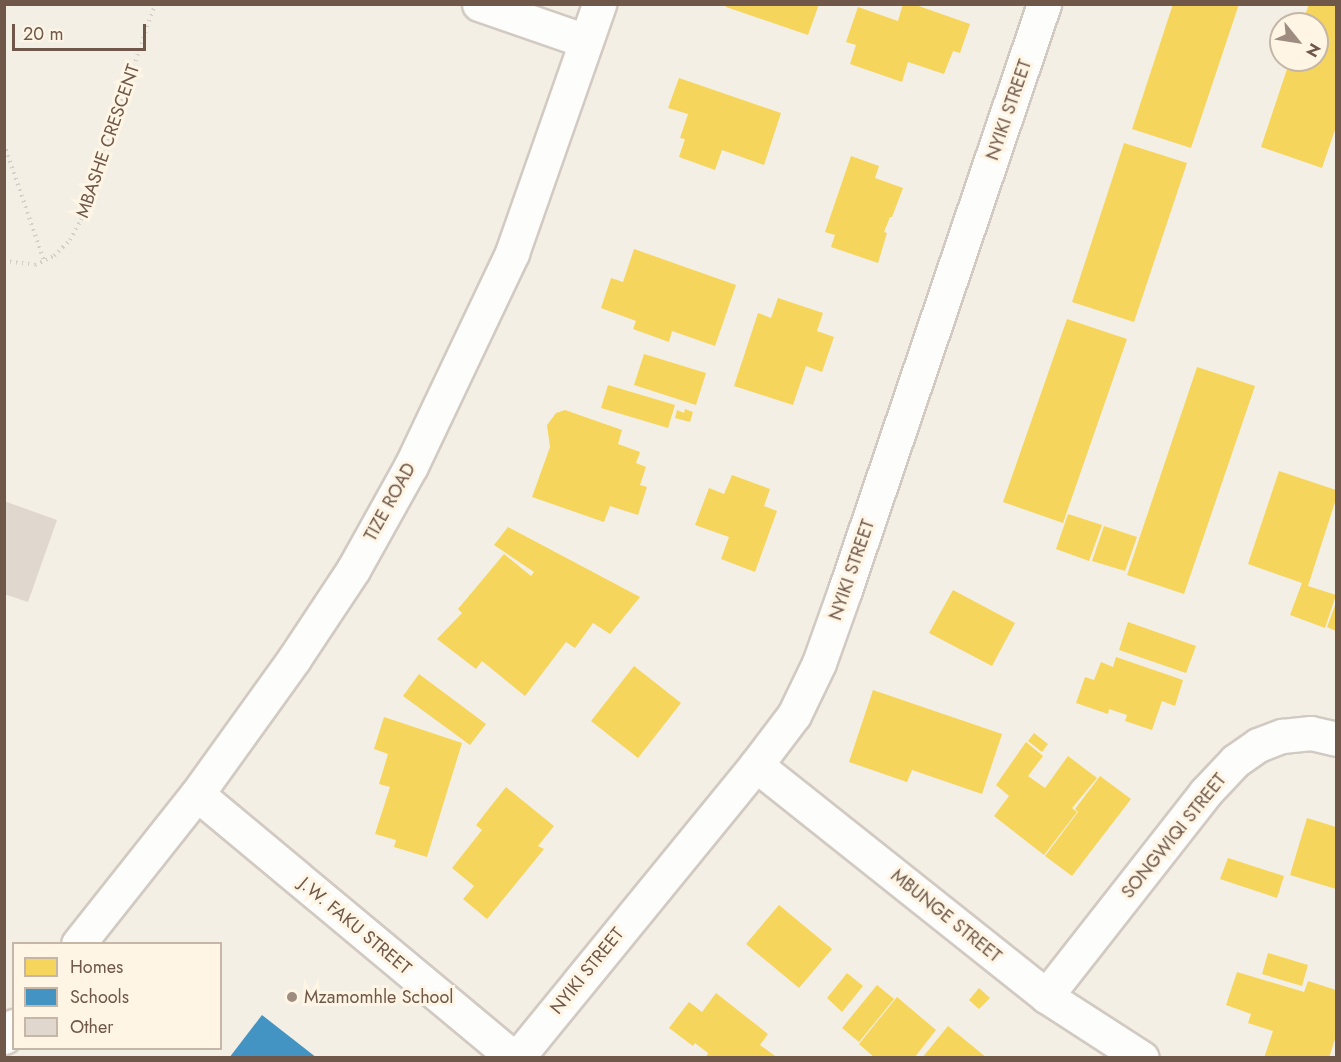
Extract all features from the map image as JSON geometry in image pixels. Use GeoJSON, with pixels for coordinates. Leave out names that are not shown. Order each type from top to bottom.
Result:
{"type":"FeatureCollection","features":[{"type":"Feature","properties":{"kind":"street"},"geometry":{"type":"LineString","coordinates":[[479,4],[586,41]]}},
{"type":"Feature","properties":{"kind":"street","name":"TIZE ROAD"},"geometry":{"type":"LineString","coordinates":[[80,942],[196,794],[294,659],[353,570],[411,466],[512,253],[599,4]]}},
{"type":"Feature","properties":{"kind":"street","name":"NYIKI STREET"},"geometry":{"type":"LineString","coordinates":[[515,1058],[756,765],[794,715],[819,663],[1044,4]]}},
{"type":"Feature","properties":{"kind":"street","name":"SONGWIQI STREET"},"geometry":{"type":"LineString","coordinates":[[1046,996],[1205,793],[1235,761],[1258,745],[1282,736],[1311,733],[1336,739]]}},
{"type":"Feature","properties":{"kind":"street","name":"MBUNGE STREET"},"geometry":{"type":"LineString","coordinates":[[756,765],[1046,996],[1142,1058]]}},
{"type":"Feature","properties":{"kind":"street","name":"J.W. FAKU STREET"},"geometry":{"type":"LineString","coordinates":[[196,794],[515,1058]]}},
{"type":"Feature","properties":{"kind":"path","name":"MBASHE CRESCENT"},"geometry":{"type":"LineString","coordinates":[[44,261],[54,256],[70,240],[81,220],[155,4]]}},
{"type":"Feature","properties":{"kind":"path"},"geometry":{"type":"LineString","coordinates":[[4,144],[44,261],[35,265],[4,261]]}},
{"type":"Feature","properties":{"kind":"building: Homes"},"geometry":{"type":"Polygon","coordinates":[[[727,4],[819,4],[808,35],[726,7],[727,4]]]}},
{"type":"Feature","properties":{"kind":"building: Homes"},"geometry":{"type":"Polygon","coordinates":[[[903,4],[913,4],[970,24],[960,53],[953,51],[944,74],[908,62],[902,82],[850,64],[856,45],[846,42],[858,7],[898,21],[903,4]]]}},
{"type":"Feature","properties":{"kind":"building: Homes"},"geometry":{"type":"Polygon","coordinates":[[[1173,4],[1239,4],[1191,148],[1132,129],[1173,4]]]}},
{"type":"Feature","properties":{"kind":"building: Homes"},"geometry":{"type":"Polygon","coordinates":[[[1309,4],[1336,4],[1336,127],[1322,168],[1261,147],[1286,72],[1329,72],[1329,12],[1306,12],[1309,4]]]}},
{"type":"Feature","properties":{"kind":"building: Homes"},"geometry":{"type":"Polygon","coordinates":[[[679,78],[781,113],[764,165],[722,150],[715,170],[679,157],[685,139],[680,138],[688,114],[668,108],[679,78]]]}},
{"type":"Feature","properties":{"kind":"building: Homes"},"geometry":{"type":"Polygon","coordinates":[[[1124,143],[1187,163],[1134,322],[1072,302],[1124,143]]]}},
{"type":"Feature","properties":{"kind":"building: Homes"},"geometry":{"type":"Polygon","coordinates":[[[851,156],[879,166],[875,178],[903,188],[884,232],[887,233],[878,263],[831,247],[835,235],[825,232],[851,156]]]}},
{"type":"Feature","properties":{"kind":"building: Homes"},"geometry":{"type":"Polygon","coordinates":[[[634,249],[736,285],[715,346],[672,331],[669,342],[633,329],[636,321],[601,308],[611,278],[623,282],[634,249]]]}},
{"type":"Feature","properties":{"kind":"building: Homes"},"geometry":{"type":"Polygon","coordinates":[[[778,298],[823,313],[817,331],[834,337],[822,372],[806,366],[793,405],[734,386],[758,313],[771,318],[778,298]]]}},
{"type":"Feature","properties":{"kind":"building: Homes"},"geometry":{"type":"Polygon","coordinates":[[[1067,319],[1127,339],[1063,523],[1003,502],[1067,319]]]}},
{"type":"Feature","properties":{"kind":"building: Homes"},"geometry":{"type":"Polygon","coordinates":[[[644,354],[706,373],[696,405],[634,385],[644,354]]]}},
{"type":"Feature","properties":{"kind":"building: Homes"},"geometry":{"type":"Polygon","coordinates":[[[1197,367],[1255,386],[1184,594],[1127,575],[1197,367]]]}},
{"type":"Feature","properties":{"kind":"building: Homes"},"geometry":{"type":"Polygon","coordinates":[[[608,385],[675,405],[668,428],[601,408],[608,385]]]}},
{"type":"Feature","properties":{"kind":"building: Homes"},"geometry":{"type":"Polygon","coordinates":[[[685,409],[693,412],[690,422],[675,418],[677,410],[684,413],[685,409]]]}},
{"type":"Feature","properties":{"kind":"building: Homes"},"geometry":{"type":"Polygon","coordinates":[[[565,410],[622,430],[618,444],[640,452],[636,463],[646,467],[640,485],[647,487],[638,515],[610,506],[604,522],[532,497],[550,447],[547,425],[556,413],[565,410]]]}},
{"type":"Feature","properties":{"kind":"building: Homes"},"geometry":{"type":"Polygon","coordinates":[[[1279,471],[1336,490],[1336,499],[1308,586],[1336,595],[1325,628],[1290,615],[1302,583],[1248,564],[1279,471]]]}},
{"type":"Feature","properties":{"kind":"building: Homes"},"geometry":{"type":"Polygon","coordinates":[[[732,475],[770,489],[764,506],[777,511],[755,572],[721,559],[729,537],[695,525],[709,488],[724,494],[732,475]]]}},
{"type":"Feature","properties":{"kind":"building: Homes"},"geometry":{"type":"Polygon","coordinates":[[[1068,514],[1102,525],[1089,561],[1056,549],[1068,514]]]}},
{"type":"Feature","properties":{"kind":"building: Homes"},"geometry":{"type":"Polygon","coordinates":[[[1104,526],[1137,537],[1125,571],[1092,561],[1104,526]]]}},
{"type":"Feature","properties":{"kind":"building: Homes"},"geometry":{"type":"Polygon","coordinates":[[[508,527],[640,597],[610,634],[593,623],[575,648],[566,642],[525,696],[482,661],[476,669],[437,639],[462,613],[458,609],[504,554],[531,576],[534,572],[494,545],[508,527]]]}},
{"type":"Feature","properties":{"kind":"building: Homes"},"geometry":{"type":"Polygon","coordinates":[[[953,590],[1015,623],[992,666],[929,633],[953,590]]]}},
{"type":"Feature","properties":{"kind":"building: Homes"},"geometry":{"type":"Polygon","coordinates":[[[1336,603],[1336,631],[1327,627],[1336,603]]]}},
{"type":"Feature","properties":{"kind":"building: Homes"},"geometry":{"type":"Polygon","coordinates":[[[1128,622],[1196,646],[1186,673],[1119,650],[1128,622]]]}},
{"type":"Feature","properties":{"kind":"building: Homes"},"geometry":{"type":"Polygon","coordinates":[[[1116,657],[1183,680],[1175,706],[1162,701],[1152,730],[1125,721],[1127,715],[1109,709],[1108,714],[1076,703],[1085,677],[1094,680],[1101,662],[1113,667],[1116,657]]]}},
{"type":"Feature","properties":{"kind":"building: Homes"},"geometry":{"type":"Polygon","coordinates":[[[634,666],[681,703],[638,758],[591,721],[634,666]]]}},
{"type":"Feature","properties":{"kind":"building: Homes"},"geometry":{"type":"Polygon","coordinates":[[[419,674],[486,724],[470,745],[403,696],[419,674]]]}},
{"type":"Feature","properties":{"kind":"building: Homes"},"geometry":{"type":"Polygon","coordinates":[[[873,690],[1002,734],[982,794],[912,770],[907,782],[849,762],[873,690]]]}},
{"type":"Feature","properties":{"kind":"building: Homes"},"geometry":{"type":"Polygon","coordinates":[[[384,717],[462,743],[427,857],[394,847],[396,840],[375,834],[390,787],[379,784],[388,754],[374,749],[384,717]]]}},
{"type":"Feature","properties":{"kind":"building: Homes"},"geometry":{"type":"Polygon","coordinates":[[[1034,733],[1048,744],[1042,752],[1028,741],[1034,733]]]}},
{"type":"Feature","properties":{"kind":"building: Homes"},"geometry":{"type":"Polygon","coordinates":[[[1026,742],[1043,756],[1028,776],[1045,788],[1068,756],[1097,778],[1072,808],[1077,812],[1044,855],[994,816],[1009,796],[996,785],[1026,742]]]}},
{"type":"Feature","properties":{"kind":"building: Homes"},"geometry":{"type":"Polygon","coordinates":[[[1100,776],[1131,799],[1072,876],[1045,856],[1078,812],[1075,809],[1100,776]]]}},
{"type":"Feature","properties":{"kind":"building: Homes"},"geometry":{"type":"Polygon","coordinates":[[[506,787],[554,826],[538,846],[544,849],[487,919],[463,899],[474,886],[452,868],[482,830],[476,825],[506,787]]]}},
{"type":"Feature","properties":{"kind":"building: Homes"},"geometry":{"type":"Polygon","coordinates":[[[1307,818],[1336,827],[1336,889],[1290,875],[1307,818]]]}},
{"type":"Feature","properties":{"kind":"building: Homes"},"geometry":{"type":"Polygon","coordinates":[[[1228,858],[1284,876],[1277,898],[1220,879],[1228,858]]]}},
{"type":"Feature","properties":{"kind":"building: Homes"},"geometry":{"type":"Polygon","coordinates":[[[779,905],[832,949],[799,988],[746,944],[779,905]]]}},
{"type":"Feature","properties":{"kind":"building: Homes"},"geometry":{"type":"Polygon","coordinates":[[[1268,953],[1308,965],[1302,986],[1262,974],[1268,953]]]}},
{"type":"Feature","properties":{"kind":"building: Homes"},"geometry":{"type":"Polygon","coordinates":[[[1237,972],[1304,992],[1308,981],[1336,990],[1336,1036],[1329,1058],[1264,1058],[1273,1031],[1248,1023],[1251,1014],[1226,1005],[1237,972]]]}},
{"type":"Feature","properties":{"kind":"building: Homes"},"geometry":{"type":"Polygon","coordinates":[[[847,973],[863,986],[842,1012],[827,998],[847,973]]]}},
{"type":"Feature","properties":{"kind":"building: Homes"},"geometry":{"type":"Polygon","coordinates":[[[877,985],[894,999],[859,1042],[842,1028],[877,985]]]}},
{"type":"Feature","properties":{"kind":"building: Homes"},"geometry":{"type":"Polygon","coordinates":[[[979,988],[990,998],[979,1009],[969,1000],[979,988]]]}},
{"type":"Feature","properties":{"kind":"building: Homes"},"geometry":{"type":"Polygon","coordinates":[[[716,993],[768,1034],[760,1045],[778,1058],[706,1058],[708,1053],[695,1043],[693,1046],[669,1028],[689,1002],[702,1012],[716,993]]]}},
{"type":"Feature","properties":{"kind":"building: Homes"},"geometry":{"type":"Polygon","coordinates":[[[897,997],[936,1030],[914,1058],[875,1058],[859,1044],[897,997]]]}},
{"type":"Feature","properties":{"kind":"building: Homes"},"geometry":{"type":"Polygon","coordinates":[[[948,1026],[987,1058],[922,1058],[948,1026]]]}},
{"type":"Feature","properties":{"kind":"building: Schools"},"geometry":{"type":"Polygon","coordinates":[[[262,1015],[317,1058],[229,1058],[262,1015]]]}},
{"type":"Feature","properties":{"kind":"building: Other"},"geometry":{"type":"Polygon","coordinates":[[[4,501],[57,520],[28,602],[4,594],[4,501]]]}},
{"type":"Feature","properties":{"kind":"place","name":"Mzamomhle School"},"geometry":{"type":"Point","coordinates":[292,997]}}]}
